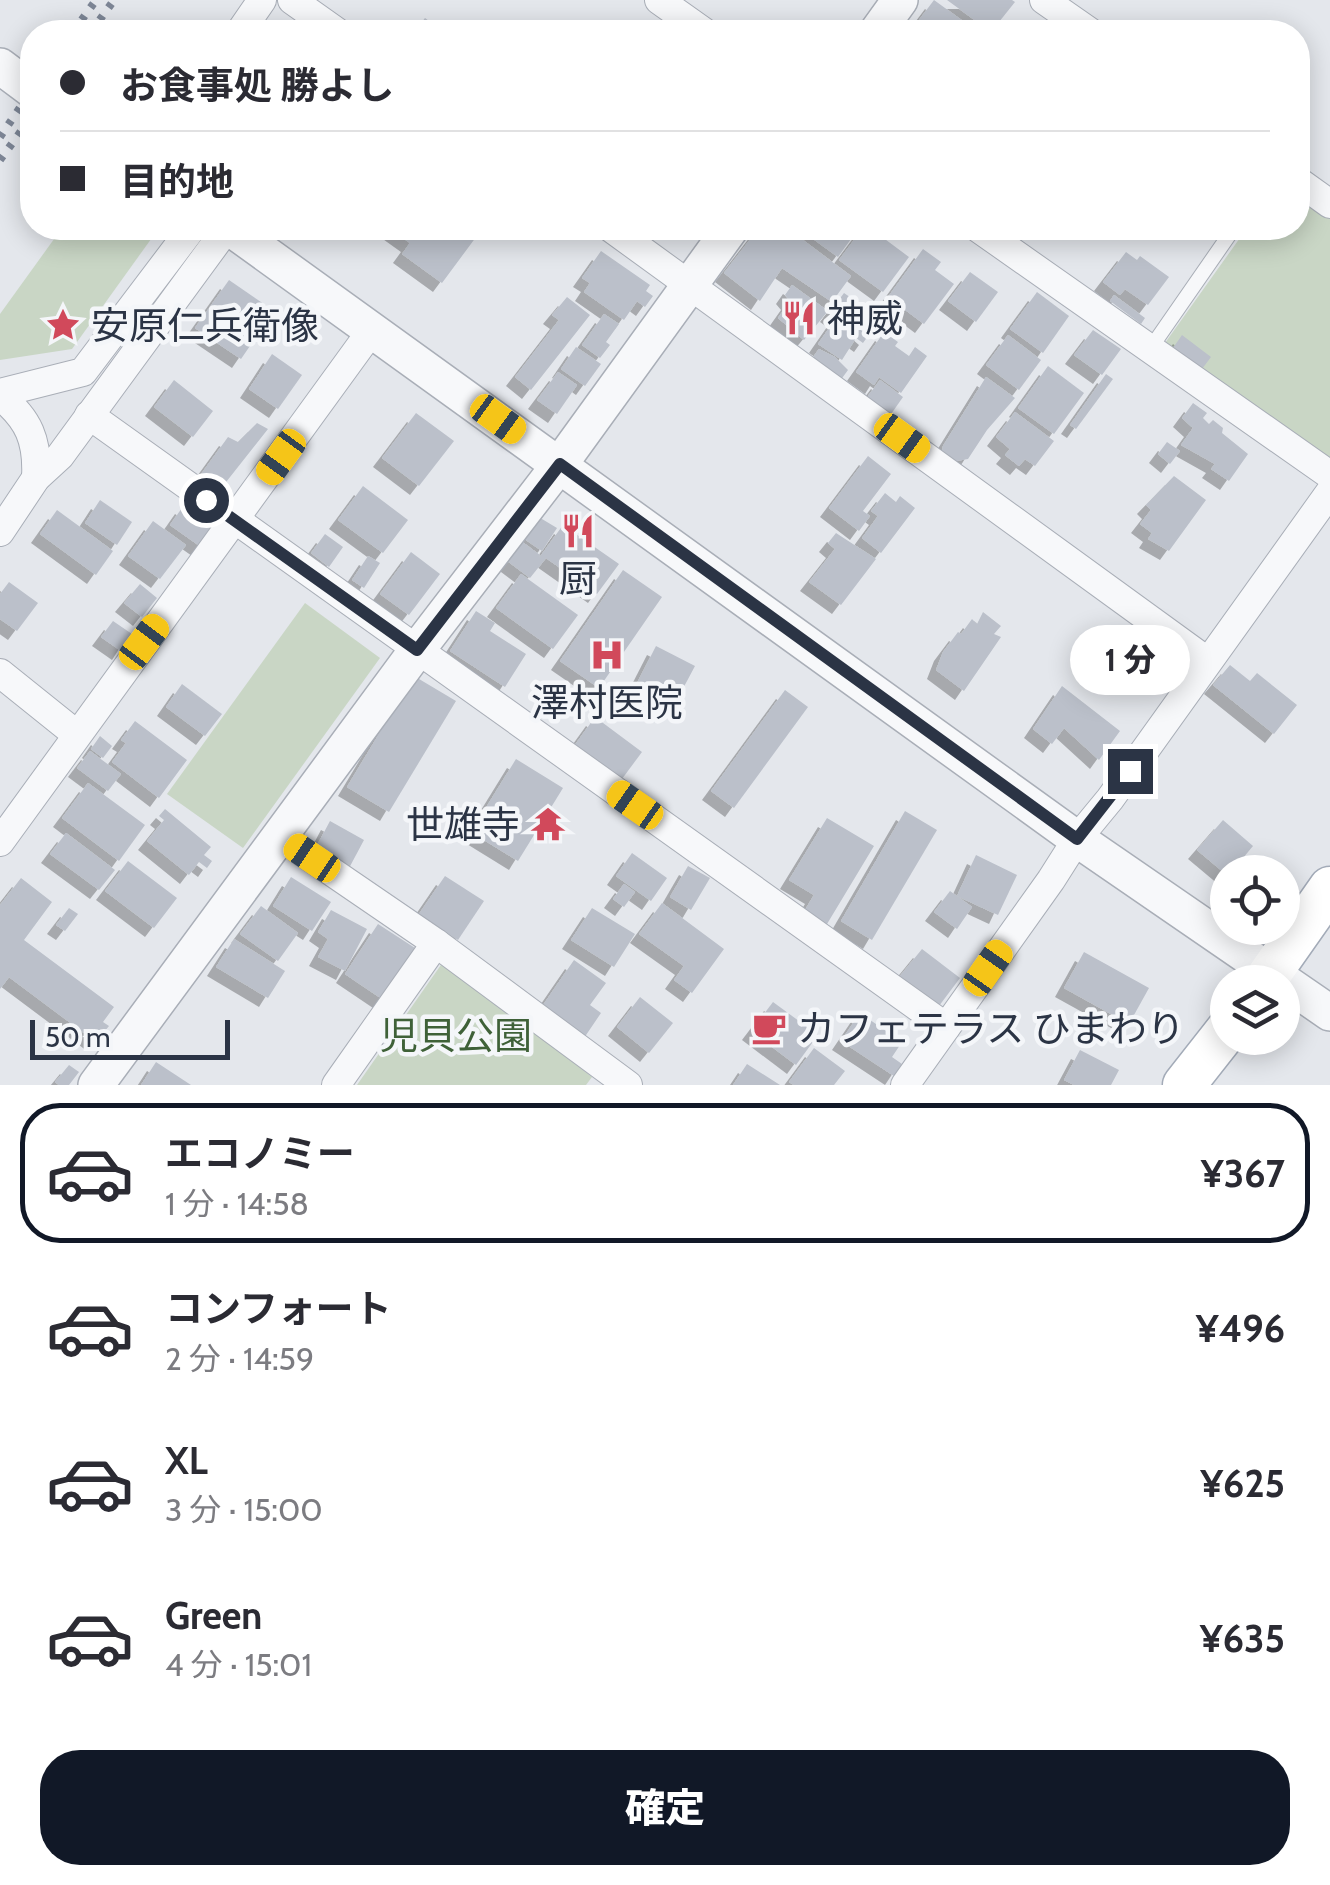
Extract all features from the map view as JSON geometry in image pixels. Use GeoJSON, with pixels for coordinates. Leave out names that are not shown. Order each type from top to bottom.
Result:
{"type":"FeatureCollection","features":[{"type":"Feature","properties":{"kind":"main road"},"geometry":{"type":"LineString","coordinates":[[1277,965],[1330,888]]}},
{"type":"Feature","properties":{"kind":"main road"},"geometry":{"type":"LineString","coordinates":[[1184,1085],[1210,1052]]}},
{"type":"Feature","properties":{"kind":"street"},"geometry":{"type":"LineString","coordinates":[[292,0],[320,20]]}},
{"type":"Feature","properties":{"kind":"street"},"geometry":{"type":"LineString","coordinates":[[659,0],[687,20]]}},
{"type":"Feature","properties":{"kind":"street"},"geometry":{"type":"LineString","coordinates":[[1044,0],[1073,20]]}},
{"type":"Feature","properties":{"kind":"street"},"geometry":{"type":"LineString","coordinates":[[0,394],[84,372],[183,240]]}},
{"type":"Feature","properties":{"kind":"street"},"geometry":{"type":"LineString","coordinates":[[0,532],[36,478],[60,456],[219,240]]}},
{"type":"Feature","properties":{"kind":"street"},"geometry":{"type":"LineString","coordinates":[[245,240],[1252,965]]}},
{"type":"Feature","properties":{"kind":"street"},"geometry":{"type":"LineString","coordinates":[[628,240],[1208,661]]}},
{"type":"Feature","properties":{"kind":"street"},"geometry":{"type":"LineString","coordinates":[[96,1085],[417,650],[560,464],[722,240]]}},
{"type":"Feature","properties":{"kind":"street"},"geometry":{"type":"LineString","coordinates":[[995,240],[1330,475]]}},
{"type":"Feature","properties":{"kind":"street"},"geometry":{"type":"LineString","coordinates":[[0,842],[372,330]]}},
{"type":"Feature","properties":{"kind":"street"},"geometry":{"type":"LineString","coordinates":[[0,394],[32,431],[38,454],[36,478]]}},
{"type":"Feature","properties":{"kind":"street"},"geometry":{"type":"LineString","coordinates":[[89,414],[946,1027]]}},
{"type":"Feature","properties":{"kind":"street"},"geometry":{"type":"LineString","coordinates":[[905,1085],[1077,839],[1110,799],[1330,492]]}},
{"type":"Feature","properties":{"kind":"street"},"geometry":{"type":"LineString","coordinates":[[0,672],[76,734]]}},
{"type":"Feature","properties":{"kind":"street"},"geometry":{"type":"LineString","coordinates":[[281,838],[436,943],[614,1081]]}},
{"type":"Feature","properties":{"kind":"street"},"geometry":{"type":"LineString","coordinates":[[336,1085],[436,943]]}},
{"type":"Feature","properties":{"kind":"street"},"geometry":{"type":"LineString","coordinates":[[1300,995],[1330,1013]]}},
{"type":"Feature","properties":{"kind":"lane"},"geometry":{"type":"LineString","coordinates":[[1150,349],[1226,240]]}},
{"type":"Feature","properties":{"kind":"green space"},"geometry":{"type":"Polygon","coordinates":[[[1310,203],[1330,217],[1330,458],[1165,343],[1238,240],[1310,240],[1310,203]]]}},
{"type":"Feature","properties":{"kind":"green space"},"geometry":{"type":"Polygon","coordinates":[[[53,240],[150,240],[72,349],[0,360],[0,314],[53,240]]]}},
{"type":"Feature","properties":{"kind":"green space"},"geometry":{"type":"Polygon","coordinates":[[[305,603],[380,658],[243,848],[167,794],[305,603]]]}},
{"type":"Feature","properties":{"kind":"green space","name":"児貝公園"},"geometry":{"type":"Polygon","coordinates":[[[443,962],[592,1077],[586,1085],[357,1085],[443,962]]]}},
{"type":"Feature","properties":{"kind":"building"},"geometry":{"type":"Polygon","coordinates":[[[934,0],[962,20],[919,20],[934,0]]]}},
{"type":"Feature","properties":{"kind":"building"},"geometry":{"type":"Polygon","coordinates":[[[947,0],[1015,2],[1001,20],[974,20],[947,0]]]}},
{"type":"Feature","properties":{"kind":"building"},"geometry":{"type":"Polygon","coordinates":[[[406,240],[474,240],[442,283],[402,254],[410,243],[406,240]]]}},
{"type":"Feature","properties":{"kind":"building"},"geometry":{"type":"Polygon","coordinates":[[[750,240],[803,240],[851,276],[832,302],[782,268],[760,301],[724,273],[750,240]]]}},
{"type":"Feature","properties":{"kind":"building"},"geometry":{"type":"Polygon","coordinates":[[[815,240],[850,240],[838,257],[815,240]]]}},
{"type":"Feature","properties":{"kind":"building"},"geometry":{"type":"Polygon","coordinates":[[[854,240],[886,240],[909,257],[883,292],[839,260],[854,240]]]}},
{"type":"Feature","properties":{"kind":"building"},"geometry":{"type":"Polygon","coordinates":[[[923,249],[941,262],[935,270],[954,284],[924,324],[888,297],[923,249]]]}},
{"type":"Feature","properties":{"kind":"building"},"geometry":{"type":"Polygon","coordinates":[[[601,251],[650,285],[646,291],[653,296],[645,307],[637,301],[624,320],[584,292],[590,283],[582,278],[601,251]]]}},
{"type":"Feature","properties":{"kind":"building"},"geometry":{"type":"Polygon","coordinates":[[[1126,252],[1137,260],[1140,256],[1169,277],[1148,305],[1125,289],[1120,295],[1103,282],[1126,252]]]}},
{"type":"Feature","properties":{"kind":"building"},"geometry":{"type":"Polygon","coordinates":[[[970,272],[998,292],[976,322],[948,301],[970,272]]]}},
{"type":"Feature","properties":{"kind":"building"},"geometry":{"type":"Polygon","coordinates":[[[229,280],[274,311],[241,359],[195,328],[229,280]]]}},
{"type":"Feature","properties":{"kind":"building"},"geometry":{"type":"Polygon","coordinates":[[[792,285],[828,311],[804,340],[778,318],[790,301],[785,295],[792,285]]]}},
{"type":"Feature","properties":{"kind":"building"},"geometry":{"type":"Polygon","coordinates":[[[1037,292],[1069,316],[1043,353],[1010,329],[1037,292]]]}},
{"type":"Feature","properties":{"kind":"building"},"geometry":{"type":"Polygon","coordinates":[[[844,293],[873,313],[861,330],[868,336],[863,343],[856,338],[842,360],[818,344],[836,318],[829,313],[844,293]]]}},
{"type":"Feature","properties":{"kind":"building"},"geometry":{"type":"Polygon","coordinates":[[[1114,295],[1145,318],[1141,324],[1110,301],[1114,295]]]}},
{"type":"Feature","properties":{"kind":"building"},"geometry":{"type":"Polygon","coordinates":[[[567,297],[590,315],[531,390],[515,377],[559,320],[552,315],[567,297]]]}},
{"type":"Feature","properties":{"kind":"building"},"geometry":{"type":"Polygon","coordinates":[[[604,314],[619,324],[600,358],[582,345],[604,314]]]}},
{"type":"Feature","properties":{"kind":"building"},"geometry":{"type":"Polygon","coordinates":[[[1093,330],[1121,349],[1102,375],[1074,355],[1093,330]]]}},
{"type":"Feature","properties":{"kind":"building"},"geometry":{"type":"Polygon","coordinates":[[[884,332],[909,356],[915,347],[927,356],[901,393],[879,377],[874,385],[856,372],[884,332]]]}},
{"type":"Feature","properties":{"kind":"building"},"geometry":{"type":"Polygon","coordinates":[[[1008,335],[1041,360],[1019,390],[986,365],[1008,335]]]}},
{"type":"Feature","properties":{"kind":"building"},"geometry":{"type":"Polygon","coordinates":[[[1182,335],[1211,357],[1202,369],[1173,348],[1182,335]]]}},
{"type":"Feature","properties":{"kind":"building"},"geometry":{"type":"Polygon","coordinates":[[[576,347],[601,364],[585,386],[561,369],[576,347]]]}},
{"type":"Feature","properties":{"kind":"building"},"geometry":{"type":"Polygon","coordinates":[[[819,349],[848,370],[840,381],[811,360],[819,349]]]}},
{"type":"Feature","properties":{"kind":"building"},"geometry":{"type":"Polygon","coordinates":[[[272,354],[302,375],[278,409],[249,389],[272,354]]]}},
{"type":"Feature","properties":{"kind":"building"},"geometry":{"type":"Polygon","coordinates":[[[1048,366],[1084,393],[1054,434],[1018,408],[1048,366]]]}},
{"type":"Feature","properties":{"kind":"building"},"geometry":{"type":"Polygon","coordinates":[[[558,372],[577,385],[557,414],[537,400],[558,372]]]}},
{"type":"Feature","properties":{"kind":"building"},"geometry":{"type":"Polygon","coordinates":[[[1106,374],[1113,379],[1076,429],[1070,425],[1106,374]]]}},
{"type":"Feature","properties":{"kind":"building"},"geometry":{"type":"Polygon","coordinates":[[[986,377],[1015,398],[968,459],[956,461],[942,451],[943,446],[986,377]]]}},
{"type":"Feature","properties":{"kind":"building"},"geometry":{"type":"Polygon","coordinates":[[[174,380],[213,411],[193,437],[154,407],[174,380]]]}},
{"type":"Feature","properties":{"kind":"building"},"geometry":{"type":"Polygon","coordinates":[[[880,380],[903,397],[889,417],[865,400],[880,380]]]}},
{"type":"Feature","properties":{"kind":"building"},"geometry":{"type":"Polygon","coordinates":[[[1193,403],[1207,413],[1203,418],[1209,424],[1213,420],[1223,428],[1222,433],[1248,454],[1229,481],[1211,469],[1215,464],[1181,445],[1193,428],[1182,418],[1193,403]]]}},
{"type":"Feature","properties":{"kind":"building"},"geometry":{"type":"Polygon","coordinates":[[[1015,412],[1054,441],[1035,466],[1025,459],[1019,466],[1005,455],[1010,449],[996,437],[1015,412]]]}},
{"type":"Feature","properties":{"kind":"building"},"geometry":{"type":"Polygon","coordinates":[[[416,413],[454,441],[419,486],[382,458],[416,413]]]}},
{"type":"Feature","properties":{"kind":"building"},"geometry":{"type":"Polygon","coordinates":[[[257,423],[268,429],[219,491],[199,477],[228,437],[238,442],[257,423]]]}},
{"type":"Feature","properties":{"kind":"building"},"geometry":{"type":"Polygon","coordinates":[[[1167,442],[1180,451],[1170,464],[1158,454],[1167,442]]]}},
{"type":"Feature","properties":{"kind":"building"},"geometry":{"type":"Polygon","coordinates":[[[868,456],[891,474],[863,511],[870,516],[859,531],[829,508],[868,456]]]}},
{"type":"Feature","properties":{"kind":"building"},"geometry":{"type":"Polygon","coordinates":[[[1174,476],[1206,500],[1169,551],[1148,539],[1152,533],[1140,524],[1151,510],[1146,505],[1174,476]]]}},
{"type":"Feature","properties":{"kind":"building"},"geometry":{"type":"Polygon","coordinates":[[[363,486],[408,520],[383,553],[338,520],[363,486]]]}},
{"type":"Feature","properties":{"kind":"building"},"geometry":{"type":"Polygon","coordinates":[[[885,493],[896,502],[900,496],[915,508],[881,553],[862,538],[878,516],[871,511],[885,493]]]}},
{"type":"Feature","properties":{"kind":"building"},"geometry":{"type":"Polygon","coordinates":[[[100,500],[132,522],[117,545],[85,523],[100,500]]]}},
{"type":"Feature","properties":{"kind":"building"},"geometry":{"type":"Polygon","coordinates":[[[184,505],[215,527],[201,547],[170,525],[184,505]]]}},
{"type":"Feature","properties":{"kind":"building"},"geometry":{"type":"Polygon","coordinates":[[[57,510],[113,551],[96,575],[40,534],[57,510]]]}},
{"type":"Feature","properties":{"kind":"building"},"geometry":{"type":"Polygon","coordinates":[[[537,516],[557,528],[542,551],[523,538],[537,516]]]}},
{"type":"Feature","properties":{"kind":"building"},"geometry":{"type":"Polygon","coordinates":[[[153,521],[186,545],[160,579],[128,556],[153,521]]]}},
{"type":"Feature","properties":{"kind":"building"},"geometry":{"type":"Polygon","coordinates":[[[563,525],[619,564],[597,594],[546,558],[530,578],[502,557],[517,538],[539,558],[563,525]]]}},
{"type":"Feature","properties":{"kind":"building"},"geometry":{"type":"Polygon","coordinates":[[[836,533],[876,559],[841,605],[809,582],[835,549],[828,543],[836,533]]]}},
{"type":"Feature","properties":{"kind":"building"},"geometry":{"type":"Polygon","coordinates":[[[325,534],[343,547],[329,567],[311,553],[325,534]]]}},
{"type":"Feature","properties":{"kind":"building"},"geometry":{"type":"Polygon","coordinates":[[[411,552],[440,574],[409,615],[380,594],[411,552]]]}},
{"type":"Feature","properties":{"kind":"building"},"geometry":{"type":"Polygon","coordinates":[[[368,556],[380,563],[364,588],[352,580],[368,556]]]}},
{"type":"Feature","properties":{"kind":"building"},"geometry":{"type":"Polygon","coordinates":[[[623,570],[662,597],[599,688],[560,661],[623,570]]]}},
{"type":"Feature","properties":{"kind":"building"},"geometry":{"type":"Polygon","coordinates":[[[521,574],[578,615],[553,649],[496,608],[521,574]]]}},
{"type":"Feature","properties":{"kind":"building"},"geometry":{"type":"Polygon","coordinates":[[[9,582],[38,603],[17,631],[0,619],[0,594],[9,582]]]}},
{"type":"Feature","properties":{"kind":"building"},"geometry":{"type":"Polygon","coordinates":[[[140,584],[157,598],[142,617],[124,603],[140,584]]]}},
{"type":"Feature","properties":{"kind":"building"},"geometry":{"type":"Polygon","coordinates":[[[476,611],[495,623],[490,631],[526,654],[505,687],[450,651],[476,611]]]}},
{"type":"Feature","properties":{"kind":"building"},"geometry":{"type":"Polygon","coordinates":[[[983,612],[1001,626],[994,634],[1001,637],[964,691],[936,670],[958,632],[961,634],[972,619],[977,624],[983,612]]]}},
{"type":"Feature","properties":{"kind":"building"},"geometry":{"type":"Polygon","coordinates":[[[113,621],[132,634],[121,651],[101,637],[113,621]]]}},
{"type":"Feature","properties":{"kind":"building"},"geometry":{"type":"Polygon","coordinates":[[[656,646],[695,666],[671,711],[633,691],[656,646]]]}},
{"type":"Feature","properties":{"kind":"building"},"geometry":{"type":"Polygon","coordinates":[[[1230,665],[1250,681],[1257,673],[1297,705],[1274,734],[1213,685],[1230,665]]]}},
{"type":"Feature","properties":{"kind":"building"},"geometry":{"type":"Polygon","coordinates":[[[414,676],[456,701],[389,812],[347,787],[414,676]]]}},
{"type":"Feature","properties":{"kind":"building"},"geometry":{"type":"Polygon","coordinates":[[[182,684],[222,714],[205,736],[166,707],[182,684]]]}},
{"type":"Feature","properties":{"kind":"building"},"geometry":{"type":"Polygon","coordinates":[[[1062,686],[1120,731],[1099,760],[1064,728],[1052,744],[1033,729],[1062,686]]]}},
{"type":"Feature","properties":{"kind":"building"},"geometry":{"type":"Polygon","coordinates":[[[785,690],[808,707],[734,808],[711,791],[785,690]]]}},
{"type":"Feature","properties":{"kind":"building"},"geometry":{"type":"Polygon","coordinates":[[[595,717],[642,752],[619,783],[572,749],[595,717]]]}},
{"type":"Feature","properties":{"kind":"building"},"geometry":{"type":"Polygon","coordinates":[[[135,721],[187,760],[159,798],[112,762],[135,721]]]}},
{"type":"Feature","properties":{"kind":"building"},"geometry":{"type":"Polygon","coordinates":[[[100,736],[112,746],[103,758],[91,749],[100,736]]]}},
{"type":"Feature","properties":{"kind":"building"},"geometry":{"type":"Polygon","coordinates":[[[90,751],[121,774],[108,791],[77,768],[90,751]]]}},
{"type":"Feature","properties":{"kind":"building"},"geometry":{"type":"Polygon","coordinates":[[[516,759],[563,788],[518,861],[471,832],[516,759]]]}},
{"type":"Feature","properties":{"kind":"building"},"geometry":{"type":"Polygon","coordinates":[[[88,783],[145,825],[119,861],[62,818],[88,783]]]}},
{"type":"Feature","properties":{"kind":"building"},"geometry":{"type":"Polygon","coordinates":[[[165,809],[211,847],[204,855],[212,861],[207,868],[199,862],[189,875],[147,841],[164,820],[159,816],[165,809]]]}},
{"type":"Feature","properties":{"kind":"building"},"geometry":{"type":"Polygon","coordinates":[[[905,811],[937,830],[872,940],[841,921],[905,811]]]}},
{"type":"Feature","properties":{"kind":"building"},"geometry":{"type":"Polygon","coordinates":[[[827,818],[874,846],[824,929],[802,915],[814,895],[789,880],[827,818]]]}},
{"type":"Feature","properties":{"kind":"building"},"geometry":{"type":"Polygon","coordinates":[[[1223,820],[1253,846],[1246,855],[1210,855],[1210,861],[1197,850],[1223,820]]]}},
{"type":"Feature","properties":{"kind":"building"},"geometry":{"type":"Polygon","coordinates":[[[330,821],[364,840],[348,870],[314,851],[330,821]]]}},
{"type":"Feature","properties":{"kind":"building"},"geometry":{"type":"Polygon","coordinates":[[[66,833],[115,870],[99,890],[50,854],[66,833]]]}},
{"type":"Feature","properties":{"kind":"building"},"geometry":{"type":"Polygon","coordinates":[[[632,853],[667,878],[651,901],[616,876],[632,853]]]}},
{"type":"Feature","properties":{"kind":"building"},"geometry":{"type":"Polygon","coordinates":[[[976,855],[1017,875],[998,915],[957,896],[976,855]]]}},
{"type":"Feature","properties":{"kind":"building"},"geometry":{"type":"Polygon","coordinates":[[[128,861],[177,898],[154,928],[105,891],[128,861]]]}},
{"type":"Feature","properties":{"kind":"building"},"geometry":{"type":"Polygon","coordinates":[[[688,866],[710,878],[691,910],[670,897],[688,866]]]}},
{"type":"Feature","properties":{"kind":"building"},"geometry":{"type":"Polygon","coordinates":[[[445,876],[484,901],[458,940],[419,914],[445,876]]]}},
{"type":"Feature","properties":{"kind":"building"},"geometry":{"type":"Polygon","coordinates":[[[291,877],[331,902],[312,931],[273,906],[291,877]]]}},
{"type":"Feature","properties":{"kind":"building"},"geometry":{"type":"Polygon","coordinates":[[[21,878],[52,902],[24,940],[114,1007],[103,1022],[109,1026],[96,1042],[9,977],[0,989],[0,905],[21,878]]]}},
{"type":"Feature","properties":{"kind":"building"},"geometry":{"type":"Polygon","coordinates":[[[624,884],[635,892],[624,907],[613,899],[624,884]]]}},
{"type":"Feature","properties":{"kind":"building"},"geometry":{"type":"Polygon","coordinates":[[[950,891],[972,907],[957,929],[934,912],[950,891]]]}},
{"type":"Feature","properties":{"kind":"building"},"geometry":{"type":"Polygon","coordinates":[[[662,903],[724,949],[692,993],[674,980],[684,966],[639,934],[662,903]]]}},
{"type":"Feature","properties":{"kind":"building"},"geometry":{"type":"Polygon","coordinates":[[[261,906],[298,933],[278,961],[240,934],[261,906]]]}},
{"type":"Feature","properties":{"kind":"building"},"geometry":{"type":"Polygon","coordinates":[[[69,908],[78,914],[65,931],[56,925],[69,908]]]}},
{"type":"Feature","properties":{"kind":"building"},"geometry":{"type":"Polygon","coordinates":[[[592,908],[635,934],[614,967],[571,940],[592,908]]]}},
{"type":"Feature","properties":{"kind":"building"},"geometry":{"type":"Polygon","coordinates":[[[331,910],[367,929],[345,971],[318,957],[328,939],[318,932],[331,910]]]}},
{"type":"Feature","properties":{"kind":"building"},"geometry":{"type":"Polygon","coordinates":[[[378,924],[415,948],[382,999],[345,974],[378,924]]]}},
{"type":"Feature","properties":{"kind":"building"},"geometry":{"type":"Polygon","coordinates":[[[234,939],[285,971],[268,998],[216,967],[234,939]]]}},
{"type":"Feature","properties":{"kind":"building"},"geometry":{"type":"Polygon","coordinates":[[[922,949],[960,978],[939,1006],[900,976],[922,949]]]}},
{"type":"Feature","properties":{"kind":"building"},"geometry":{"type":"Polygon","coordinates":[[[1084,952],[1149,988],[1129,1024],[1064,988],[1084,952]]]}},
{"type":"Feature","properties":{"kind":"building"},"geometry":{"type":"Polygon","coordinates":[[[574,960],[606,983],[590,1005],[601,1013],[582,1041],[539,1011],[574,960]]]}},
{"type":"Feature","properties":{"kind":"building"},"geometry":{"type":"Polygon","coordinates":[[[640,997],[673,1023],[649,1053],[617,1027],[640,997]]]}},
{"type":"Feature","properties":{"kind":"building"},"geometry":{"type":"Polygon","coordinates":[[[773,1002],[818,1035],[796,1065],[751,1031],[773,1002]]]}},
{"type":"Feature","properties":{"kind":"building"},"geometry":{"type":"Polygon","coordinates":[[[860,1013],[902,1042],[892,1057],[902,1064],[894,1076],[841,1041],[860,1013]]]}},
{"type":"Feature","properties":{"kind":"building"},"geometry":{"type":"Polygon","coordinates":[[[814,1048],[845,1071],[834,1085],[789,1082],[814,1048]]]}},
{"type":"Feature","properties":{"kind":"building"},"geometry":{"type":"Polygon","coordinates":[[[1080,1050],[1119,1070],[1111,1085],[1074,1085],[1064,1080],[1080,1050]]]}},
{"type":"Feature","properties":{"kind":"building"},"geometry":{"type":"Polygon","coordinates":[[[156,1062],[191,1085],[141,1085],[156,1062]]]}},
{"type":"Feature","properties":{"kind":"building"},"geometry":{"type":"Polygon","coordinates":[[[747,1064],[780,1085],[733,1085],[747,1064]]]}},
{"type":"Feature","properties":{"kind":"building"},"geometry":{"type":"Polygon","coordinates":[[[69,1065],[79,1072],[69,1085],[59,1085],[55,1082],[69,1065]]]}},
{"type":"Feature","properties":{"kind":"railway"},"geometry":{"type":"LineString","coordinates":[[82,20],[96,0]]}},
{"type":"Feature","properties":{"kind":"railway"},"geometry":{"type":"LineString","coordinates":[[100,20],[114,0]]}},
{"type":"Feature","properties":{"kind":"railway"},"geometry":{"type":"LineString","coordinates":[[0,137],[20,108]]}},
{"type":"Feature","properties":{"kind":"railway"},"geometry":{"type":"LineString","coordinates":[[0,160],[20,132]]}},
{"type":"Feature","properties":{"kind":"place","name":"神威"},"geometry":{"type":"Point","coordinates":[799,318]}},
{"type":"Feature","properties":{"kind":"place","name":"安原仁兵衛像"},"geometry":{"type":"Point","coordinates":[63,325]}},
{"type":"Feature","properties":{"kind":"place","name":"厨"},"geometry":{"type":"Point","coordinates":[578,531]}},
{"type":"Feature","properties":{"kind":"place","name":"澤村医院"},"geometry":{"type":"Point","coordinates":[607,655]}},
{"type":"Feature","properties":{"kind":"place","name":"世雄寺"},"geometry":{"type":"Point","coordinates":[548,824]}},
{"type":"Feature","properties":{"kind":"place","name":"カフェテラス ひまわり"},"geometry":{"type":"Point","coordinates":[769,1028]}},
{"type":"Feature","properties":{"kind":"route"},"geometry":{"type":"LineString","coordinates":[[206,500],[417,650],[560,464],[1077,839],[1130,771]]}}]}
